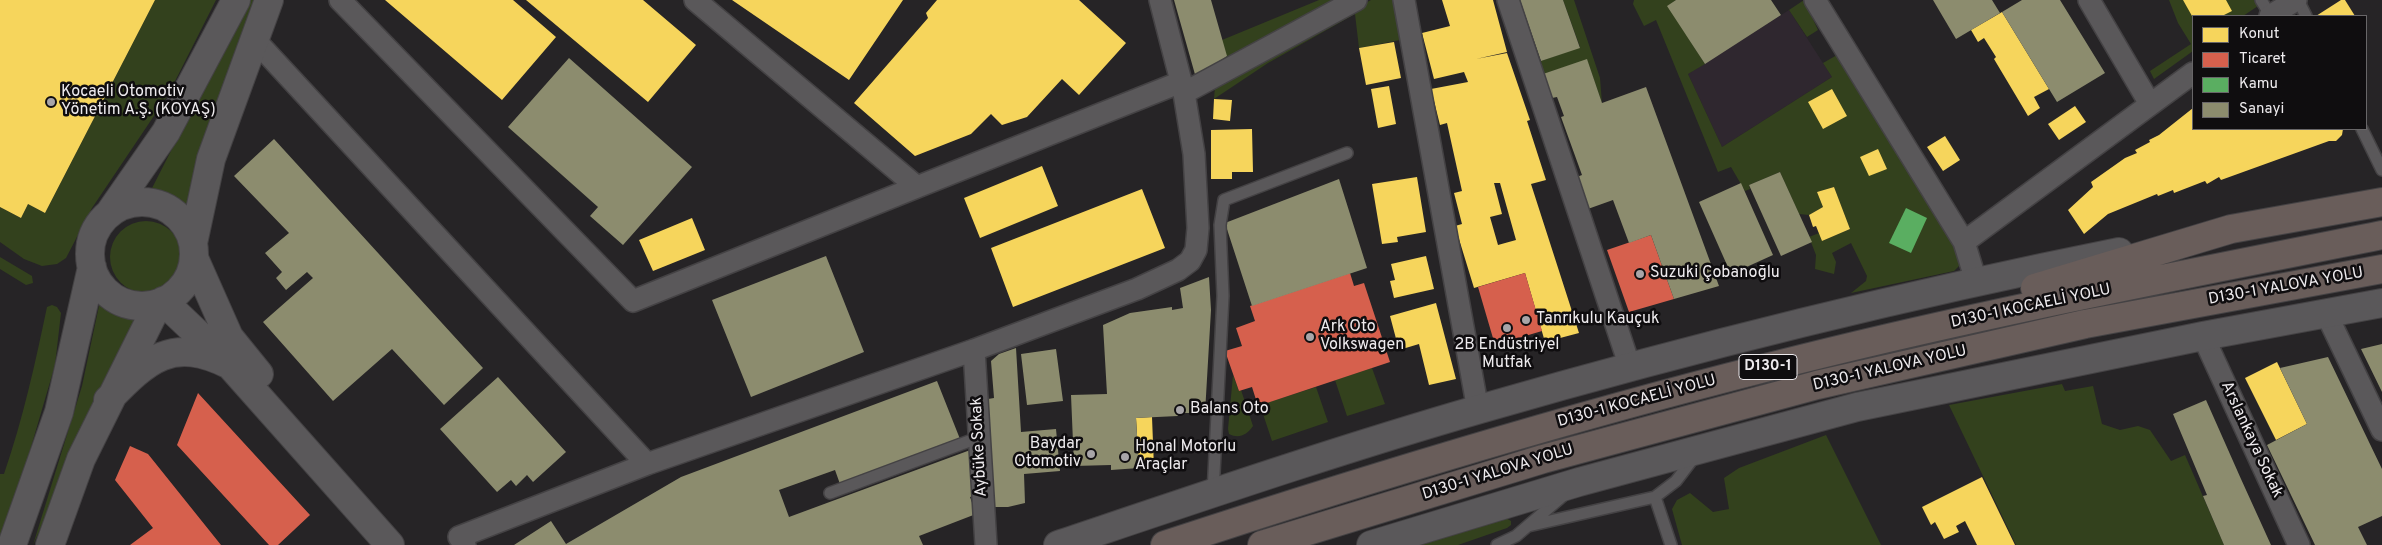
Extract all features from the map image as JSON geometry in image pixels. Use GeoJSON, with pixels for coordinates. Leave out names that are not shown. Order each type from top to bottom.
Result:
{"type":"FeatureCollection","features":[{"type":"Feature","properties":{"kind":"highway"},"geometry":{"type":"LineString","coordinates":[[1803,358],[2231,229],[2382,202]]}},
{"type":"Feature","properties":{"kind":"highway","name":"D130-1 KOCAELİ YOLU"},"geometry":{"type":"LineString","coordinates":[[1165,545],[1374,477],[1652,397],[1803,358],[2073,297],[2382,235]]}},
{"type":"Feature","properties":{"kind":"highway","name":"D130-1 YALOVA YOLU"},"geometry":{"type":"LineString","coordinates":[[1262,545],[1543,459],[1817,385],[2085,324],[2382,269]]}},
{"type":"Feature","properties":{"kind":"highway"},"geometry":{"type":"LineString","coordinates":[[2085,324],[2382,285]]}},
{"type":"Feature","properties":{"kind":"street"},"geometry":{"type":"LineString","coordinates":[[236,0],[166,132],[111,211],[100,222],[93,236],[90,252],[92,267],[99,282],[110,295],[125,303],[142,306],[172,297],[183,286],[191,273],[211,158],[269,0]]}},
{"type":"Feature","properties":{"kind":"street"},"geometry":{"type":"LineString","coordinates":[[340,0],[633,301],[917,187],[1182,88],[1356,0]]}},
{"type":"Feature","properties":{"kind":"street"},"geometry":{"type":"LineString","coordinates":[[695,0],[917,187]]}},
{"type":"Feature","properties":{"kind":"street"},"geometry":{"type":"LineString","coordinates":[[465,545],[459,537],[647,464],[974,350],[1137,289],[1178,270],[1190,261],[1196,250],[1198,228],[1194,154],[1182,88],[1160,0]]}},
{"type":"Feature","properties":{"kind":"street"},"geometry":{"type":"LineString","coordinates":[[1404,0],[1478,410]]}},
{"type":"Feature","properties":{"kind":"street"},"geometry":{"type":"LineString","coordinates":[[1508,0],[1630,368]]}},
{"type":"Feature","properties":{"kind":"street"},"geometry":{"type":"LineString","coordinates":[[1815,0],[1964,242],[1976,281]]}},
{"type":"Feature","properties":{"kind":"street"},"geometry":{"type":"LineString","coordinates":[[2089,0],[2150,104]]}},
{"type":"Feature","properties":{"kind":"street"},"geometry":{"type":"LineString","coordinates":[[2272,15],[2297,0]]}},
{"type":"Feature","properties":{"kind":"street"},"geometry":{"type":"LineString","coordinates":[[254,39],[647,464]]}},
{"type":"Feature","properties":{"kind":"street"},"geometry":{"type":"LineString","coordinates":[[1964,242],[2192,73]]}},
{"type":"Feature","properties":{"kind":"street"},"geometry":{"type":"LineString","coordinates":[[111,211],[127,203],[144,201],[161,205],[176,213],[187,227],[220,320],[240,353],[408,545]]}},
{"type":"Feature","properties":{"kind":"street"},"geometry":{"type":"LineString","coordinates":[[1058,545],[1213,493],[1478,410],[1630,368],[1976,281],[2231,229]]}},
{"type":"Feature","properties":{"kind":"street"},"geometry":{"type":"LineString","coordinates":[[12,545],[60,412],[92,267]]}},
{"type":"Feature","properties":{"kind":"street"},"geometry":{"type":"LineString","coordinates":[[160,302],[230,365],[390,545]]}},
{"type":"Feature","properties":{"kind":"street"},"geometry":{"type":"LineString","coordinates":[[50,545],[81,459],[108,400],[160,302]]}},
{"type":"Feature","properties":{"kind":"street"},"geometry":{"type":"LineString","coordinates":[[1371,545],[1579,482],[1866,405],[2203,336],[2382,303]]}},
{"type":"Feature","properties":{"kind":"street"},"geometry":{"type":"LineString","coordinates":[[2326,313],[2382,430]]}},
{"type":"Feature","properties":{"kind":"street","name":"Arslankaya Sokak"},"geometry":{"type":"LineString","coordinates":[[2203,336],[2299,545]]}},
{"type":"Feature","properties":{"kind":"street","name":"Aybüke Sokak"},"geometry":{"type":"LineString","coordinates":[[974,350],[986,545]]}},
{"type":"Feature","properties":{"kind":"street"},"geometry":{"type":"LineString","coordinates":[[108,400],[137,371],[152,361],[166,355],[197,351],[230,365]]}},
{"type":"Feature","properties":{"kind":"lane"},"geometry":{"type":"LineString","coordinates":[[2261,0],[2269,15]]}},
{"type":"Feature","properties":{"kind":"lane"},"geometry":{"type":"LineString","coordinates":[[2297,0],[2305,15]]}},
{"type":"Feature","properties":{"kind":"lane"},"geometry":{"type":"LineString","coordinates":[[2362,130],[2382,170]]}},
{"type":"Feature","properties":{"kind":"lane"},"geometry":{"type":"LineString","coordinates":[[1213,493],[1222,313],[1220,225],[1224,200],[1347,153]]}},
{"type":"Feature","properties":{"kind":"lane"},"geometry":{"type":"LineString","coordinates":[[830,494],[980,437]]}},
{"type":"Feature","properties":{"kind":"lane"},"geometry":{"type":"LineString","coordinates":[[1528,526],[1655,497],[1676,481],[1702,448]]}},
{"type":"Feature","properties":{"kind":"lane"},"geometry":{"type":"LineString","coordinates":[[1497,545],[1528,526],[1579,482]]}},
{"type":"Feature","properties":{"kind":"lane"},"geometry":{"type":"LineString","coordinates":[[1655,497],[1671,545]]}},
{"type":"Feature","properties":{"kind":"shaded area"},"geometry":{"type":"Polygon","coordinates":[[[1789,10],[1832,77],[1722,147],[1688,74],[1789,10]]]}},
{"type":"Feature","properties":{"kind":"green space"},"geometry":{"type":"Polygon","coordinates":[[[155,0],[216,0],[168,95],[92,208],[66,258],[57,264],[42,266],[24,259],[0,242],[0,207],[21,218],[28,204],[45,213],[155,0]]]}},
{"type":"Feature","properties":{"kind":"green space"},"geometry":{"type":"Polygon","coordinates":[[[248,0],[263,0],[192,210],[176,202],[149,194],[248,0]]]}},
{"type":"Feature","properties":{"kind":"green space"},"geometry":{"type":"Polygon","coordinates":[[[1319,0],[1339,0],[1211,67],[1222,40],[1319,0]]]}},
{"type":"Feature","properties":{"kind":"green space"},"geometry":{"type":"Polygon","coordinates":[[[1371,0],[1393,0],[1400,40],[1359,48],[1355,14],[1268,63],[1214,99],[1215,86],[1371,0]]]}},
{"type":"Feature","properties":{"kind":"green space"},"geometry":{"type":"Polygon","coordinates":[[[1563,0],[1574,0],[1600,78],[1602,103],[1587,60],[1543,74],[1541,61],[1580,47],[1563,0]]]}},
{"type":"Feature","properties":{"kind":"green space"},"geometry":{"type":"Polygon","coordinates":[[[1634,0],[1676,0],[1668,6],[1705,64],[1688,74],[1722,147],[1832,77],[1823,63],[1837,55],[1956,249],[1960,265],[1954,271],[1851,293],[1866,281],[1867,276],[1851,243],[1832,253],[1836,262],[1834,274],[1815,269],[1816,255],[1809,237],[1819,233],[1822,241],[1850,229],[1834,187],[1817,192],[1823,207],[1809,215],[1799,214],[1780,172],[1749,185],[1750,189],[1745,191],[1731,167],[1718,172],[1656,20],[1644,26],[1633,4],[1634,0]]]}},
{"type":"Feature","properties":{"kind":"green space"},"geometry":{"type":"Polygon","coordinates":[[[1804,0],[1818,30],[1807,37],[1789,10],[1804,0]]]}},
{"type":"Feature","properties":{"kind":"green space"},"geometry":{"type":"Polygon","coordinates":[[[2169,0],[2254,0],[2258,6],[2244,15],[2192,15],[2192,52],[2154,79],[2150,71],[2191,44],[2178,23],[2169,0]]]}},
{"type":"Feature","properties":{"kind":"green space"},"geometry":{"type":"Polygon","coordinates":[[[153,221],[172,231],[180,243],[182,257],[180,271],[172,283],[160,291],[139,293],[120,283],[112,271],[110,250],[120,231],[132,223],[153,221]]]}},
{"type":"Feature","properties":{"kind":"green space"},"geometry":{"type":"Polygon","coordinates":[[[0,257],[32,276],[33,283],[26,285],[0,269],[0,257]]]}},
{"type":"Feature","properties":{"kind":"green space"},"geometry":{"type":"Polygon","coordinates":[[[103,302],[123,313],[136,317],[33,545],[82,386],[99,306],[103,302]]]}},
{"type":"Feature","properties":{"kind":"green space"},"geometry":{"type":"Polygon","coordinates":[[[52,305],[57,307],[61,313],[55,365],[7,529],[0,541],[0,474],[4,474],[11,453],[28,391],[47,307],[52,305]]]}},
{"type":"Feature","properties":{"kind":"green space"},"geometry":{"type":"Polygon","coordinates":[[[1372,368],[1385,404],[1347,416],[1335,380],[1372,368]]]}},
{"type":"Feature","properties":{"kind":"green space"},"geometry":{"type":"Polygon","coordinates":[[[1233,375],[1239,391],[1241,390],[1253,426],[1248,432],[1239,436],[1229,434],[1228,429],[1233,375]]]}},
{"type":"Feature","properties":{"kind":"green space"},"geometry":{"type":"Polygon","coordinates":[[[2062,384],[2065,391],[2093,386],[2102,424],[2120,430],[2138,426],[2150,430],[2171,461],[2185,455],[2224,545],[2016,545],[1949,405],[2062,384]]]}},
{"type":"Feature","properties":{"kind":"green space"},"geometry":{"type":"Polygon","coordinates":[[[1316,387],[1328,422],[1272,441],[1260,405],[1316,387]]]}},
{"type":"Feature","properties":{"kind":"green space"},"geometry":{"type":"Polygon","coordinates":[[[1826,435],[1881,545],[1682,545],[1672,509],[1677,500],[1690,493],[1713,512],[1729,509],[1724,478],[1739,468],[1826,435]]]}},
{"type":"Feature","properties":{"kind":"green space"},"geometry":{"type":"Polygon","coordinates":[[[1506,518],[1511,521],[1511,525],[1507,528],[1458,545],[1416,545],[1506,518]]]}},
{"type":"Feature","properties":{"kind":"building: Konut","name":"Kocaeli Otomotiv Yönetim A.Ş. (KOYAŞ)"},"geometry":{"type":"Polygon","coordinates":[[[0,0],[155,0],[45,213],[28,204],[21,218],[0,207],[0,0]]]}},
{"type":"Feature","properties":{"kind":"building: Konut"},"geometry":{"type":"Polygon","coordinates":[[[385,0],[513,0],[556,37],[502,100],[385,0]]]}},
{"type":"Feature","properties":{"kind":"building: Konut"},"geometry":{"type":"Polygon","coordinates":[[[526,0],[643,0],[696,45],[648,102],[526,0]]]}},
{"type":"Feature","properties":{"kind":"building: Konut"},"geometry":{"type":"Polygon","coordinates":[[[732,0],[903,0],[849,80],[732,0]]]}},
{"type":"Feature","properties":{"kind":"building: Konut"},"geometry":{"type":"Polygon","coordinates":[[[937,0],[1079,0],[1126,43],[1079,95],[1062,79],[1027,117],[1002,125],[991,114],[971,134],[915,156],[854,103],[928,18],[926,13],[937,0]]]}},
{"type":"Feature","properties":{"kind":"building: Konut"},"geometry":{"type":"Polygon","coordinates":[[[1442,0],[1493,0],[1507,52],[1476,59],[1507,53],[1530,120],[1527,121],[1546,180],[1531,184],[1579,333],[1545,342],[1525,273],[1474,288],[1455,226],[1462,224],[1454,193],[1462,191],[1447,123],[1440,125],[1431,89],[1468,82],[1464,72],[1434,79],[1422,33],[1450,26],[1442,0]],[[1494,183],[1502,214],[1490,217],[1498,245],[1516,240],[1500,183],[1494,183]]]}},
{"type":"Feature","properties":{"kind":"building: Konut"},"geometry":{"type":"Polygon","coordinates":[[[2183,0],[2226,0],[2232,11],[2224,15],[2192,16],[2183,0]]]}},
{"type":"Feature","properties":{"kind":"building: Konut"},"geometry":{"type":"Polygon","coordinates":[[[2341,0],[2345,0],[2354,15],[2318,15],[2341,0]]]}},
{"type":"Feature","properties":{"kind":"building: Konut"},"geometry":{"type":"Polygon","coordinates":[[[2002,12],[2049,89],[2034,97],[2040,108],[2028,116],[1994,59],[1996,57],[1984,38],[1978,42],[1971,30],[2002,12]]]}},
{"type":"Feature","properties":{"kind":"building: Konut"},"geometry":{"type":"Polygon","coordinates":[[[1394,42],[1401,78],[1366,85],[1359,48],[1394,42]]]}},
{"type":"Feature","properties":{"kind":"building: Konut"},"geometry":{"type":"Polygon","coordinates":[[[1389,86],[1396,124],[1378,128],[1371,89],[1389,86]]]}},
{"type":"Feature","properties":{"kind":"building: Konut"},"geometry":{"type":"Polygon","coordinates":[[[1832,89],[1847,116],[1823,129],[1808,102],[1832,89]]]}},
{"type":"Feature","properties":{"kind":"building: Konut"},"geometry":{"type":"Polygon","coordinates":[[[1214,99],[1232,100],[1230,121],[1213,119],[1214,99]]]}},
{"type":"Feature","properties":{"kind":"building: Konut"},"geometry":{"type":"Polygon","coordinates":[[[2075,106],[2086,122],[2059,140],[2048,124],[2075,106]]]}},
{"type":"Feature","properties":{"kind":"building: Konut"},"geometry":{"type":"Polygon","coordinates":[[[2192,109],[2192,130],[2343,130],[2342,135],[2336,141],[2329,141],[2221,180],[2219,177],[2207,184],[2205,181],[2174,193],[2173,190],[2158,196],[2157,194],[2108,214],[2084,234],[2068,210],[2093,187],[2091,182],[2125,158],[2137,153],[2135,150],[2159,135],[2192,109]]]}},
{"type":"Feature","properties":{"kind":"building: Konut"},"geometry":{"type":"Polygon","coordinates":[[[1252,129],[1253,172],[1232,172],[1232,179],[1211,179],[1211,130],[1252,129]]]}},
{"type":"Feature","properties":{"kind":"building: Konut"},"geometry":{"type":"Polygon","coordinates":[[[1945,136],[1960,160],[1943,171],[1927,147],[1945,136]]]}},
{"type":"Feature","properties":{"kind":"building: Konut"},"geometry":{"type":"Polygon","coordinates":[[[1878,149],[1887,169],[1869,176],[1860,157],[1878,149]]]}},
{"type":"Feature","properties":{"kind":"building: Konut"},"geometry":{"type":"Polygon","coordinates":[[[1042,166],[1058,206],[980,238],[964,198],[1042,166]]]}},
{"type":"Feature","properties":{"kind":"building: Konut"},"geometry":{"type":"Polygon","coordinates":[[[1417,177],[1426,232],[1397,237],[1398,242],[1382,244],[1372,184],[1417,177]]]}},
{"type":"Feature","properties":{"kind":"building: Konut"},"geometry":{"type":"Polygon","coordinates":[[[1834,187],[1850,229],[1822,241],[1816,226],[1813,227],[1809,215],[1823,207],[1817,192],[1834,187]]]}},
{"type":"Feature","properties":{"kind":"building: Konut"},"geometry":{"type":"Polygon","coordinates":[[[1142,189],[1165,248],[1013,307],[991,248],[1142,189]]]}},
{"type":"Feature","properties":{"kind":"building: Konut"},"geometry":{"type":"Polygon","coordinates":[[[692,218],[705,250],[653,271],[639,240],[692,218]]]}},
{"type":"Feature","properties":{"kind":"building: Konut"},"geometry":{"type":"Polygon","coordinates":[[[1426,256],[1434,289],[1394,298],[1390,281],[1395,280],[1391,264],[1426,256]]]}},
{"type":"Feature","properties":{"kind":"building: Konut"},"geometry":{"type":"Polygon","coordinates":[[[1436,303],[1456,379],[1429,385],[1419,344],[1399,350],[1390,316],[1436,303]]]}},
{"type":"Feature","properties":{"kind":"building: Konut"},"geometry":{"type":"Polygon","coordinates":[[[2277,362],[2307,424],[2276,440],[2245,378],[2277,362]]]}},
{"type":"Feature","properties":{"kind":"building: Konut"},"geometry":{"type":"Polygon","coordinates":[[[1152,417],[1154,468],[1139,468],[1136,418],[1152,417]]]}},
{"type":"Feature","properties":{"kind":"building: Konut"},"geometry":{"type":"Polygon","coordinates":[[[1982,477],[2015,545],[1977,545],[1965,521],[1956,526],[1959,532],[1944,539],[1935,522],[1931,525],[1922,507],[1982,477]]]}},
{"type":"Feature","properties":{"kind":"building: Ticaret","name":"Suzuki Çobanoğlu"},"geometry":{"type":"Polygon","coordinates":[[[1651,235],[1674,299],[1629,312],[1607,250],[1651,235]]]}},
{"type":"Feature","properties":{"kind":"building: Ticaret","name":"Ark Oto Volkswagen"},"geometry":{"type":"Polygon","coordinates":[[[1350,273],[1354,286],[1364,283],[1390,362],[1258,406],[1252,387],[1239,391],[1225,351],[1242,346],[1236,328],[1255,321],[1250,306],[1350,273]]]}},
{"type":"Feature","properties":{"kind":"building: Ticaret"},"geometry":{"type":"Polygon","coordinates":[[[1525,273],[1542,331],[1495,345],[1478,287],[1525,273]]]}},
{"type":"Feature","properties":{"kind":"building: Ticaret"},"geometry":{"type":"Polygon","coordinates":[[[198,393],[310,515],[278,545],[269,545],[177,445],[198,393]]]}},
{"type":"Feature","properties":{"kind":"building: Ticaret"},"geometry":{"type":"Polygon","coordinates":[[[130,446],[148,454],[221,545],[130,545],[153,528],[115,480],[130,446]]]}},
{"type":"Feature","properties":{"kind":"building: Kamu"},"geometry":{"type":"Polygon","coordinates":[[[1906,208],[1927,218],[1911,253],[1889,243],[1906,208]]]}},
{"type":"Feature","properties":{"kind":"building: Sanayi"},"geometry":{"type":"Polygon","coordinates":[[[1174,0],[1211,0],[1227,56],[1196,78],[1174,0]]]}},
{"type":"Feature","properties":{"kind":"building: Sanayi"},"geometry":{"type":"Polygon","coordinates":[[[1520,0],[1563,0],[1580,48],[1541,61],[1520,0]]]}},
{"type":"Feature","properties":{"kind":"building: Sanayi"},"geometry":{"type":"Polygon","coordinates":[[[1676,0],[1771,0],[1781,15],[1705,64],[1667,6],[1676,0]]]}},
{"type":"Feature","properties":{"kind":"building: Sanayi"},"geometry":{"type":"Polygon","coordinates":[[[1933,0],[1992,0],[2000,13],[1956,39],[1933,0]]]}},
{"type":"Feature","properties":{"kind":"building: Sanayi"},"geometry":{"type":"Polygon","coordinates":[[[2022,0],[2060,0],[2105,73],[2057,102],[2002,12],[2022,0]]]}},
{"type":"Feature","properties":{"kind":"building: Sanayi"},"geometry":{"type":"Polygon","coordinates":[[[569,58],[692,167],[623,245],[590,216],[598,207],[508,127],[569,58]]]}},
{"type":"Feature","properties":{"kind":"building: Sanayi"},"geometry":{"type":"Polygon","coordinates":[[[1587,59],[1602,103],[1646,87],[1719,286],[1674,299],[1651,235],[1629,243],[1613,200],[1585,210],[1574,178],[1582,175],[1561,117],[1564,116],[1557,97],[1552,98],[1543,74],[1587,59]]]}},
{"type":"Feature","properties":{"kind":"building: Sanayi"},"geometry":{"type":"Polygon","coordinates":[[[274,139],[483,368],[444,405],[392,349],[333,401],[263,322],[313,278],[307,272],[286,290],[276,278],[282,272],[265,253],[289,233],[234,176],[274,139]]]}},
{"type":"Feature","properties":{"kind":"building: Sanayi"},"geometry":{"type":"Polygon","coordinates":[[[1780,172],[1812,242],[1781,256],[1749,185],[1780,172]]]}},
{"type":"Feature","properties":{"kind":"building: Sanayi"},"geometry":{"type":"Polygon","coordinates":[[[1339,179],[1367,268],[1252,306],[1225,223],[1339,179]]]}},
{"type":"Feature","properties":{"kind":"building: Sanayi"},"geometry":{"type":"Polygon","coordinates":[[[1741,183],[1773,255],[1731,274],[1699,202],[1741,183]]]}},
{"type":"Feature","properties":{"kind":"building: Sanayi"},"geometry":{"type":"Polygon","coordinates":[[[826,256],[864,352],[751,397],[712,300],[826,256]]]}},
{"type":"Feature","properties":{"kind":"building: Sanayi"},"geometry":{"type":"Polygon","coordinates":[[[1209,277],[1211,310],[1205,413],[1178,413],[1178,416],[1136,418],[1139,468],[1111,470],[1111,465],[1074,466],[1071,395],[1107,394],[1103,325],[1130,313],[1172,307],[1172,310],[1183,308],[1180,288],[1209,277]]]}},
{"type":"Feature","properties":{"kind":"building: Sanayi"},"geometry":{"type":"Polygon","coordinates":[[[2382,344],[2382,392],[2361,349],[2382,344]]]}},
{"type":"Feature","properties":{"kind":"building: Sanayi"},"geometry":{"type":"Polygon","coordinates":[[[1016,348],[1021,432],[1056,429],[1060,471],[1024,474],[1025,503],[1008,507],[991,507],[988,399],[994,398],[991,361],[999,354],[1016,348]]]}},
{"type":"Feature","properties":{"kind":"building: Sanayi"},"geometry":{"type":"Polygon","coordinates":[[[1056,349],[1063,401],[1027,405],[1021,354],[1056,349]]]}},
{"type":"Feature","properties":{"kind":"building: Sanayi"},"geometry":{"type":"Polygon","coordinates":[[[2328,357],[2382,469],[2382,516],[2358,527],[2367,545],[2315,545],[2267,445],[2307,424],[2280,368],[2328,357]]]}},
{"type":"Feature","properties":{"kind":"building: Sanayi"},"geometry":{"type":"Polygon","coordinates":[[[498,377],[566,452],[533,482],[527,475],[516,486],[511,480],[497,492],[440,429],[498,377]]]}},
{"type":"Feature","properties":{"kind":"building: Sanayi"},"geometry":{"type":"Polygon","coordinates":[[[937,381],[960,439],[840,484],[835,470],[779,490],[789,517],[973,449],[978,494],[970,497],[976,514],[919,536],[923,545],[514,545],[551,521],[566,544],[681,477],[937,381]]]}},
{"type":"Feature","properties":{"kind":"building: Sanayi"},"geometry":{"type":"Polygon","coordinates":[[[2206,400],[2271,545],[2224,545],[2203,496],[2207,495],[2173,414],[2206,400]]]}},
{"type":"Feature","properties":{"kind":"place","name":"Kocaeli Otomotiv Yönetim A.Ş. (KOYAŞ)"},"geometry":{"type":"Point","coordinates":[51,102]}},
{"type":"Feature","properties":{"kind":"place","name":"Suzuki Çobanoğlu"},"geometry":{"type":"Point","coordinates":[1640,274]}},
{"type":"Feature","properties":{"kind":"place","name":"Tanrıkulu Kauçuk"},"geometry":{"type":"Point","coordinates":[1526,320]}},
{"type":"Feature","properties":{"kind":"place","name":"2B Endüstriyel Mutfak"},"geometry":{"type":"Point","coordinates":[1507,328]}},
{"type":"Feature","properties":{"kind":"place","name":"Ark Oto Volkswagen"},"geometry":{"type":"Point","coordinates":[1310,337]}},
{"type":"Feature","properties":{"kind":"place","name":"Balans Oto"},"geometry":{"type":"Point","coordinates":[1180,410]}},
{"type":"Feature","properties":{"kind":"place","name":"Baydar Otomotiv"},"geometry":{"type":"Point","coordinates":[1091,454]}},
{"type":"Feature","properties":{"kind":"place","name":"Honal Motorlu Araçlar"},"geometry":{"type":"Point","coordinates":[1125,457]}}]}
